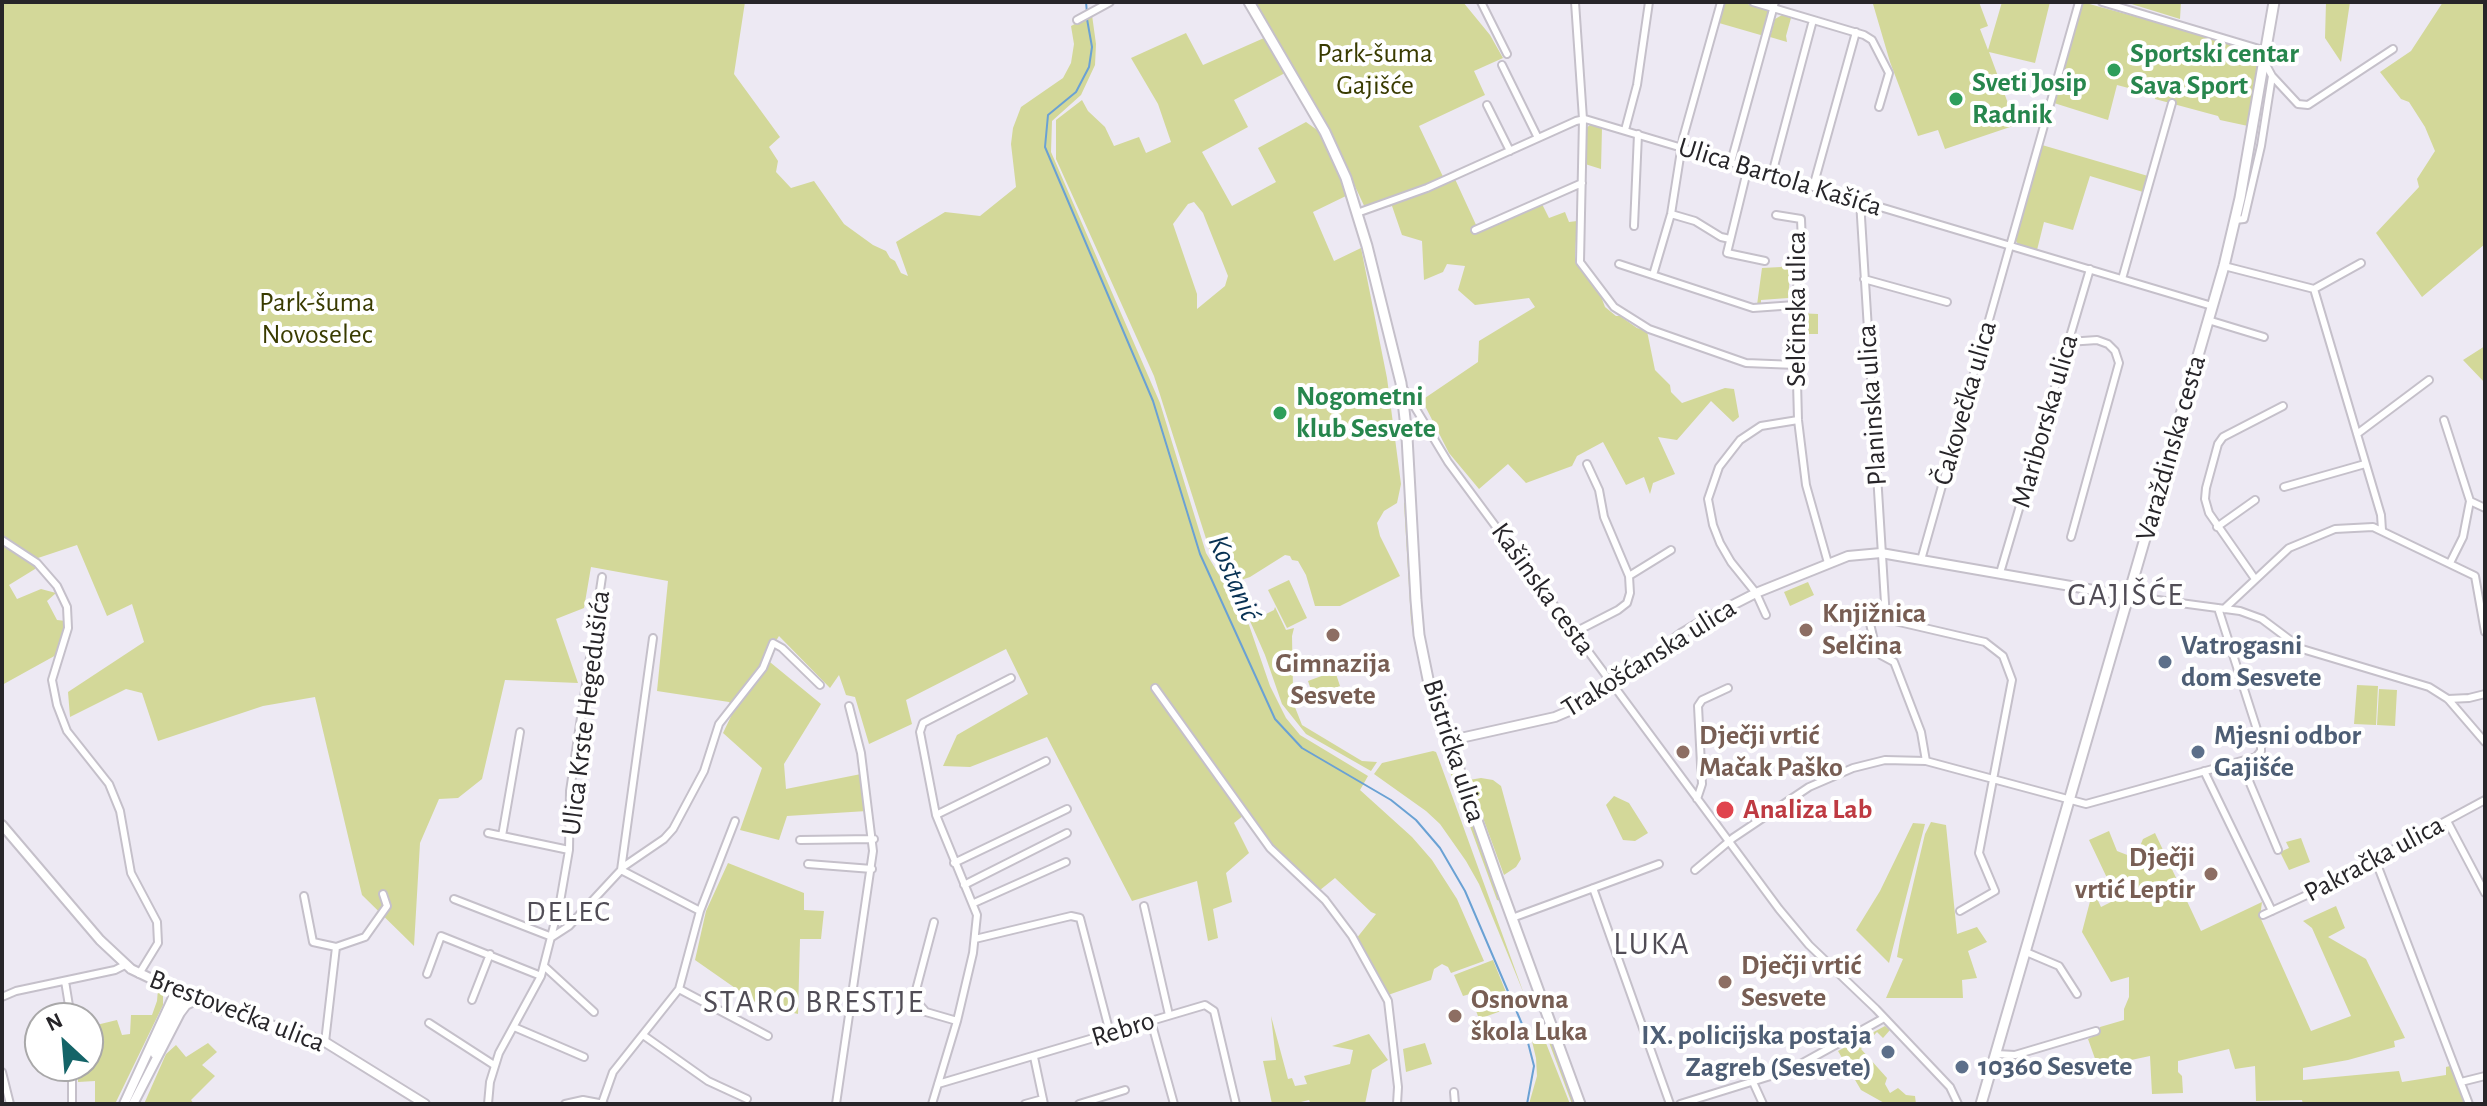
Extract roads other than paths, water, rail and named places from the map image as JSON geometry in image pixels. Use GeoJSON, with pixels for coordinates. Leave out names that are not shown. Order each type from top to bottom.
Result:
{"type":"FeatureCollection","features":[{"type":"Feature","properties":{"kind":"main road","name":"Kašinska cesta"},"geometry":{"type":"LineString","coordinates":[[1249,2],[1325,132],[1346,178],[1401,383]]}},
{"type":"Feature","properties":{"kind":"main road","name":"Varaždinska cesta"},"geometry":{"type":"LineString","coordinates":[[1981,1104],[2224,266],[2274,2]]}},
{"type":"Feature","properties":{"kind":"main road","name":"Bistrička ulica"},"geometry":{"type":"LineString","coordinates":[[1401,383],[1419,635],[1429,684],[1580,1104]]}},
{"type":"Feature","properties":{"kind":"street"},"geometry":{"type":"LineString","coordinates":[[1079,19],[1110,2]]}},
{"type":"Feature","properties":{"kind":"street"},"geometry":{"type":"LineString","coordinates":[[1481,2],[1507,54]]}},
{"type":"Feature","properties":{"kind":"street"},"geometry":{"type":"LineString","coordinates":[[1575,2],[1583,119],[1578,259],[1614,307],[1649,329],[1746,363],[1796,365]]}},
{"type":"Feature","properties":{"kind":"street"},"geometry":{"type":"LineString","coordinates":[[1625,130],[1637,85],[1649,2]]}},
{"type":"Feature","properties":{"kind":"street"},"geometry":{"type":"LineString","coordinates":[[1653,275],[1671,214],[1682,148],[1721,2]]}},
{"type":"Feature","properties":{"kind":"street"},"geometry":{"type":"LineString","coordinates":[[1753,2],[1774,5],[1869,37],[1876,44],[1889,73],[1879,107]]}},
{"type":"Feature","properties":{"kind":"street","name":"Čakovečka ulica"},"geometry":{"type":"LineString","coordinates":[[1921,560],[2079,2]]}},
{"type":"Feature","properties":{"kind":"street"},"geometry":{"type":"LineString","coordinates":[[2102,2],[2266,51]]}},
{"type":"Feature","properties":{"kind":"street"},"geometry":{"type":"LineString","coordinates":[[1731,162],[1774,5]]}},
{"type":"Feature","properties":{"kind":"street"},"geometry":{"type":"LineString","coordinates":[[1772,174],[1813,20]]}},
{"type":"Feature","properties":{"kind":"street"},"geometry":{"type":"LineString","coordinates":[[1813,187],[1856,32]]}},
{"type":"Feature","properties":{"kind":"street"},"geometry":{"type":"LineString","coordinates":[[2265,62],[2272,76],[2298,104],[2308,105],[2393,49]]}},
{"type":"Feature","properties":{"kind":"street"},"geometry":{"type":"LineString","coordinates":[[1502,65],[1538,138]]}},
{"type":"Feature","properties":{"kind":"street","name":"Varaždinska cesta"},"geometry":{"type":"LineString","coordinates":[[2235,220],[2244,219],[2261,146],[2272,76]]}},
{"type":"Feature","properties":{"kind":"street"},"geometry":{"type":"LineString","coordinates":[[2122,279],[2172,103]]}},
{"type":"Feature","properties":{"kind":"street"},"geometry":{"type":"LineString","coordinates":[[1487,105],[1510,151]]}},
{"type":"Feature","properties":{"kind":"street"},"geometry":{"type":"LineString","coordinates":[[1357,213],[1388,203],[1583,119]]}},
{"type":"Feature","properties":{"kind":"street","name":"Ulica Bartola Kašića"},"geometry":{"type":"LineString","coordinates":[[1583,119],[2212,306]]}},
{"type":"Feature","properties":{"kind":"street"},"geometry":{"type":"LineString","coordinates":[[1634,226],[1638,134]]}},
{"type":"Feature","properties":{"kind":"street"},"geometry":{"type":"LineString","coordinates":[[1748,167],[1727,253],[1765,261]]}},
{"type":"Feature","properties":{"kind":"street"},"geometry":{"type":"LineString","coordinates":[[1475,230],[1582,183]]}},
{"type":"Feature","properties":{"kind":"street","name":"Planinska ulica"},"geometry":{"type":"LineString","coordinates":[[1860,201],[1885,609]]}},
{"type":"Feature","properties":{"kind":"street"},"geometry":{"type":"LineString","coordinates":[[1671,214],[1695,221],[1730,239]]}},
{"type":"Feature","properties":{"kind":"street","name":"Selčinska ulica"},"geometry":{"type":"LineString","coordinates":[[1776,215],[1801,219],[1802,244],[1795,305],[1798,420],[1802,462],[1828,563]]}},
{"type":"Feature","properties":{"kind":"street"},"geometry":{"type":"LineString","coordinates":[[2224,266],[2314,289],[2361,263]]}},
{"type":"Feature","properties":{"kind":"street"},"geometry":{"type":"LineString","coordinates":[[1619,264],[1753,308],[1795,305]]}},
{"type":"Feature","properties":{"kind":"street","name":"Mariborska ulica"},"geometry":{"type":"LineString","coordinates":[[2000,573],[2090,269]]}},
{"type":"Feature","properties":{"kind":"street"},"geometry":{"type":"LineString","coordinates":[[1864,279],[1947,302]]}},
{"type":"Feature","properties":{"kind":"street"},"geometry":{"type":"LineString","coordinates":[[2314,289],[2382,530]]}},
{"type":"Feature","properties":{"kind":"street"},"geometry":{"type":"LineString","coordinates":[[2208,320],[2264,337]]}},
{"type":"Feature","properties":{"kind":"street"},"geometry":{"type":"LineString","coordinates":[[2068,342],[2097,340],[2108,344],[2115,351],[2119,363],[2071,537]]}},
{"type":"Feature","properties":{"kind":"street"},"geometry":{"type":"LineString","coordinates":[[2357,434],[2429,380]]}},
{"type":"Feature","properties":{"kind":"street","name":"Kašinska cesta"},"geometry":{"type":"LineString","coordinates":[[1401,383],[1440,450],[1612,685],[1809,945],[1950,1087],[1958,1104]]}},
{"type":"Feature","properties":{"kind":"street"},"geometry":{"type":"LineString","coordinates":[[2255,579],[2217,527],[2205,499],[2218,444],[2230,432],[2283,406]]}},
{"type":"Feature","properties":{"kind":"street","name":"Selčinska ulica"},"geometry":{"type":"LineString","coordinates":[[1766,615],[1756,593],[1731,562],[1713,525],[1708,499],[1719,467],[1740,440],[1761,426],[1798,420]]}},
{"type":"Feature","properties":{"kind":"street"},"geometry":{"type":"LineString","coordinates":[[2444,420],[2470,501],[2463,537],[2450,563]]}},
{"type":"Feature","properties":{"kind":"street"},"geometry":{"type":"LineString","coordinates":[[1575,632],[1618,610],[1627,603],[1630,593],[1629,576],[1604,517],[1599,490],[1587,464]]}},
{"type":"Feature","properties":{"kind":"street"},"geometry":{"type":"LineString","coordinates":[[2284,487],[2365,464]]}},
{"type":"Feature","properties":{"kind":"street"},"geometry":{"type":"LineString","coordinates":[[2217,527],[2255,500]]}},
{"type":"Feature","properties":{"kind":"street"},"geometry":{"type":"LineString","coordinates":[[2470,501],[2485,508]]}},
{"type":"Feature","properties":{"kind":"street"},"geometry":{"type":"LineString","coordinates":[[2221,609],[2289,548],[2335,529],[2356,526],[2382,530],[2475,576],[2485,632]]}},
{"type":"Feature","properties":{"kind":"street"},"geometry":{"type":"LineString","coordinates":[[2,540],[37,563],[57,586],[67,607],[68,628],[52,680],[67,731],[102,772],[115,796],[131,873],[157,922],[158,943],[139,974]]}},
{"type":"Feature","properties":{"kind":"street"},"geometry":{"type":"LineString","coordinates":[[1629,576],[1671,550]]}},
{"type":"Feature","properties":{"kind":"street","name":"Trakošćanska ulica"},"geometry":{"type":"LineString","coordinates":[[1447,741],[1555,717],[1576,708],[1681,634],[1756,593],[1848,556],[1881,553],[2128,596]]}},
{"type":"Feature","properties":{"kind":"street","name":"Ulica Krste Hegedušića"},"geometry":{"type":"LineString","coordinates":[[488,1104],[494,1065],[541,976],[552,937],[569,850],[570,791],[602,577]]}},
{"type":"Feature","properties":{"kind":"street"},"geometry":{"type":"LineString","coordinates":[[2128,596],[2240,611],[2262,619],[2302,649],[2429,687],[2448,699],[2485,742]]}},
{"type":"Feature","properties":{"kind":"street"},"geometry":{"type":"LineString","coordinates":[[1926,761],[1921,732],[1894,662],[1881,655],[1875,645],[1868,615],[1885,609],[1888,621],[1981,640],[2003,656],[2012,680],[1979,853],[1995,891],[1960,911]]}},
{"type":"Feature","properties":{"kind":"street"},"geometry":{"type":"LineString","coordinates":[[1695,870],[1729,841],[1809,787],[1853,768],[1885,760],[1926,761],[2070,801],[2094,804],[2258,755],[2261,742],[2221,609]]}},
{"type":"Feature","properties":{"kind":"street","name":"Ulica Krste Hegedušića"},"geometry":{"type":"LineString","coordinates":[[622,868],[653,638]]}},
{"type":"Feature","properties":{"kind":"street"},"geometry":{"type":"LineString","coordinates":[[454,899],[552,937],[569,926],[622,868],[673,829],[704,771],[719,724],[763,668],[773,643],[820,685]]}},
{"type":"Feature","properties":{"kind":"street"},"geometry":{"type":"LineString","coordinates":[[932,1104],[957,1021],[975,939],[977,915],[936,815],[920,732],[923,723],[1011,678]]}},
{"type":"Feature","properties":{"kind":"street"},"geometry":{"type":"LineString","coordinates":[[1155,688],[1270,848],[1325,900],[1352,936],[1388,1001],[1398,1087],[1397,1104]]}},
{"type":"Feature","properties":{"kind":"street"},"geometry":{"type":"LineString","coordinates":[[1697,799],[1702,784],[1698,706],[1702,700],[1728,688]]}},
{"type":"Feature","properties":{"kind":"street"},"geometry":{"type":"LineString","coordinates":[[2448,699],[2485,694]]}},
{"type":"Feature","properties":{"kind":"street"},"geometry":{"type":"LineString","coordinates":[[836,1104],[874,839],[861,753],[849,706]]}},
{"type":"Feature","properties":{"kind":"street"},"geometry":{"type":"LineString","coordinates":[[502,836],[520,732]]}},
{"type":"Feature","properties":{"kind":"street"},"geometry":{"type":"LineString","coordinates":[[936,815],[1046,761]]}},
{"type":"Feature","properties":{"kind":"street"},"geometry":{"type":"LineString","coordinates":[[2241,762],[2278,850]]}},
{"type":"Feature","properties":{"kind":"street"},"geometry":{"type":"LineString","coordinates":[[2204,771],[2272,911]]}},
{"type":"Feature","properties":{"kind":"street","name":"Pakračka ulica"},"geometry":{"type":"LineString","coordinates":[[2263,915],[2485,800]]}},
{"type":"Feature","properties":{"kind":"street"},"geometry":{"type":"LineString","coordinates":[[954,863],[1067,809]]}},
{"type":"Feature","properties":{"kind":"street"},"geometry":{"type":"LineString","coordinates":[[565,1104],[583,1100],[603,1104],[613,1072],[679,989],[700,911],[735,821]]}},
{"type":"Feature","properties":{"kind":"street"},"geometry":{"type":"LineString","coordinates":[[2447,821],[2485,893]]}},
{"type":"Feature","properties":{"kind":"street","name":"Brestovečka ulica"},"geometry":{"type":"LineString","coordinates":[[2,825],[125,965],[196,1000],[325,1042],[425,1104]]}},
{"type":"Feature","properties":{"kind":"street","name":"Ulica Krste Hegedušića"},"geometry":{"type":"LineString","coordinates":[[488,833],[569,850]]}},
{"type":"Feature","properties":{"kind":"street"},"geometry":{"type":"LineString","coordinates":[[964,885],[1067,833]]}},
{"type":"Feature","properties":{"kind":"street"},"geometry":{"type":"LineString","coordinates":[[800,840],[874,839]]}},
{"type":"Feature","properties":{"kind":"street"},"geometry":{"type":"LineString","coordinates":[[2375,859],[2469,1104]]}},
{"type":"Feature","properties":{"kind":"street"},"geometry":{"type":"LineString","coordinates":[[974,903],[1066,862]]}},
{"type":"Feature","properties":{"kind":"street"},"geometry":{"type":"LineString","coordinates":[[808,864],[872,869]]}},
{"type":"Feature","properties":{"kind":"street"},"geometry":{"type":"LineString","coordinates":[[1512,918],[1659,864]]}},
{"type":"Feature","properties":{"kind":"street"},"geometry":{"type":"LineString","coordinates":[[622,868],[627,875],[700,911]]}},
{"type":"Feature","properties":{"kind":"street"},"geometry":{"type":"LineString","coordinates":[[1593,888],[1670,1104]]}},
{"type":"Feature","properties":{"kind":"street"},"geometry":{"type":"LineString","coordinates":[[304,896],[313,942],[336,947],[365,937],[387,906],[383,894]]}},
{"type":"Feature","properties":{"kind":"street"},"geometry":{"type":"LineString","coordinates":[[1144,906],[1169,1015]]}},
{"type":"Feature","properties":{"kind":"street"},"geometry":{"type":"LineString","coordinates":[[975,939],[1071,916],[1080,918],[1110,1033]]}},
{"type":"Feature","properties":{"kind":"street"},"geometry":{"type":"LineString","coordinates":[[934,922],[916,990],[919,1004],[926,1012],[957,1021]]}},
{"type":"Feature","properties":{"kind":"street"},"geometry":{"type":"LineString","coordinates":[[427,974],[441,936],[541,976]]}},
{"type":"Feature","properties":{"kind":"street"},"geometry":{"type":"LineString","coordinates":[[325,1042],[336,947]]}},
{"type":"Feature","properties":{"kind":"street"},"geometry":{"type":"LineString","coordinates":[[2026,952],[2059,966],[2077,994]]}},
{"type":"Feature","properties":{"kind":"street"},"geometry":{"type":"LineString","coordinates":[[472,1000],[490,954]]}},
{"type":"Feature","properties":{"kind":"street"},"geometry":{"type":"LineString","coordinates":[[2,997],[125,965]]}},
{"type":"Feature","properties":{"kind":"street"},"geometry":{"type":"LineString","coordinates":[[544,966],[594,1012]]}},
{"type":"Feature","properties":{"kind":"street"},"geometry":{"type":"LineString","coordinates":[[65,981],[68,1002]]}},
{"type":"Feature","properties":{"kind":"street"},"geometry":{"type":"LineString","coordinates":[[679,989],[768,1036]]}},
{"type":"Feature","properties":{"kind":"street"},"geometry":{"type":"LineString","coordinates":[[154,1062],[159,1042],[178,1004],[178,992]]}},
{"type":"Feature","properties":{"kind":"street"},"geometry":{"type":"LineString","coordinates":[[124,1104],[178,992]]}},
{"type":"Feature","properties":{"kind":"street"},"geometry":{"type":"LineString","coordinates":[[133,1104],[182,1010],[196,1000]]}},
{"type":"Feature","properties":{"kind":"street","name":"Rebro"},"geometry":{"type":"LineString","coordinates":[[938,1084],[1205,1005],[1213,1009],[1236,1104]]}},
{"type":"Feature","properties":{"kind":"street"},"geometry":{"type":"LineString","coordinates":[[1680,1104],[1790,1070],[1884,1018]]}},
{"type":"Feature","properties":{"kind":"street"},"geometry":{"type":"LineString","coordinates":[[1151,1021],[1174,1104]]}},
{"type":"Feature","properties":{"kind":"street"},"geometry":{"type":"LineString","coordinates":[[429,1023],[494,1065]]}},
{"type":"Feature","properties":{"kind":"street"},"geometry":{"type":"LineString","coordinates":[[514,1027],[584,1057]]}},
{"type":"Feature","properties":{"kind":"street"},"geometry":{"type":"LineString","coordinates":[[1996,1054],[2015,1055],[2096,1031]]}},
{"type":"Feature","properties":{"kind":"street"},"geometry":{"type":"LineString","coordinates":[[643,1035],[708,1081],[747,1099]]}},
{"type":"Feature","properties":{"kind":"street"},"geometry":{"type":"LineString","coordinates":[[1025,1104],[1043,1102],[1034,1057]]}},
{"type":"Feature","properties":{"kind":"street"},"geometry":{"type":"LineString","coordinates":[[2,1072],[10,1104]]}},
{"type":"Feature","properties":{"kind":"street"},"geometry":{"type":"LineString","coordinates":[[2461,1082],[2485,1076]]}},
{"type":"Feature","properties":{"kind":"street"},"geometry":{"type":"LineString","coordinates":[[72,1082],[72,1104]]}},
{"type":"Feature","properties":{"kind":"street"},"geometry":{"type":"LineString","coordinates":[[1753,1082],[1763,1104]]}},
{"type":"Feature","properties":{"kind":"street"},"geometry":{"type":"LineString","coordinates":[[1079,1104],[1125,1090]]}},
{"type":"Feature","properties":{"kind":"street"},"geometry":{"type":"LineString","coordinates":[[1454,1092],[1455,1104]]}},
{"type":"Feature","properties":{"kind":"waterway","name":"Kostanić"},"geometry":{"type":"LineString","coordinates":[[1086,2],[1087,13]]}},
{"type":"Feature","properties":{"kind":"waterway","name":"Kostanić"},"geometry":{"type":"LineString","coordinates":[[1087,19],[1092,47],[1089,67],[1076,92],[1048,115],[1045,147],[1153,401],[1200,554],[1275,719],[1302,748],[1391,800],[1416,820],[1440,848],[1465,891],[1525,1031],[1534,1066],[1527,1104]]}},
{"type":"Feature","properties":{"kind":"place","name":"Sportski centar Sava Sport"},"geometry":{"type":"Point","coordinates":[2114,70]}},
{"type":"Feature","properties":{"kind":"place","name":"Sveti Josip Radnik"},"geometry":{"type":"Point","coordinates":[1956,99]}},
{"type":"Feature","properties":{"kind":"place","name":"Nogometni klub Sesvete"},"geometry":{"type":"Point","coordinates":[1280,413]}},
{"type":"Feature","properties":{"kind":"place","name":"Knjižnica Selčina"},"geometry":{"type":"Point","coordinates":[1806,630]}},
{"type":"Feature","properties":{"kind":"place","name":"Gimnazija Sesvete"},"geometry":{"type":"Point","coordinates":[1333,635]}},
{"type":"Feature","properties":{"kind":"place","name":"Vatrogasni dom Sesvete"},"geometry":{"type":"Point","coordinates":[2165,662]}},
{"type":"Feature","properties":{"kind":"place","name":"Dječji vrtić Mačak Paško"},"geometry":{"type":"Point","coordinates":[1683,752]}},
{"type":"Feature","properties":{"kind":"place","name":"Mjesni odbor Gajišće"},"geometry":{"type":"Point","coordinates":[2198,752]}},
{"type":"Feature","properties":{"kind":"place","name":"Analiza Lab"},"geometry":{"type":"Point","coordinates":[1725,810]}},
{"type":"Feature","properties":{"kind":"place","name":"Dječji vrtić Leptir"},"geometry":{"type":"Point","coordinates":[2211,874]}},
{"type":"Feature","properties":{"kind":"place","name":"Dječji vrtić Sesvete"},"geometry":{"type":"Point","coordinates":[1725,982]}},
{"type":"Feature","properties":{"kind":"place","name":"Osnovna škola Luka"},"geometry":{"type":"Point","coordinates":[1455,1016]}},
{"type":"Feature","properties":{"kind":"place","name":"IX. policijska postaja Zagreb (Sesvete)"},"geometry":{"type":"Point","coordinates":[1888,1052]}},
{"type":"Feature","properties":{"kind":"place","name":"10360 Sesvete"},"geometry":{"type":"Point","coordinates":[1962,1067]}},
{"type":"Feature","properties":{"kind":"district","name":"GAJIŠĆE"},"geometry":{"type":"Point","coordinates":[2126,595]}},
{"type":"Feature","properties":{"kind":"district","name":"DELEC"},"geometry":{"type":"Point","coordinates":[569,912]}},
{"type":"Feature","properties":{"kind":"district","name":"LUKA"},"geometry":{"type":"Point","coordinates":[1652,944]}},
{"type":"Feature","properties":{"kind":"district","name":"STARO BRESTJE"},"geometry":{"type":"Point","coordinates":[814,1002]}},
{"type":"Feature","properties":{"kind":"park label","name":"Park-šuma Gajišće"},"geometry":{"type":"Point","coordinates":[1375,70]}},
{"type":"Feature","properties":{"kind":"park label","name":"Park-šuma Novoselec"},"geometry":{"type":"Point","coordinates":[317,319]}}]}
